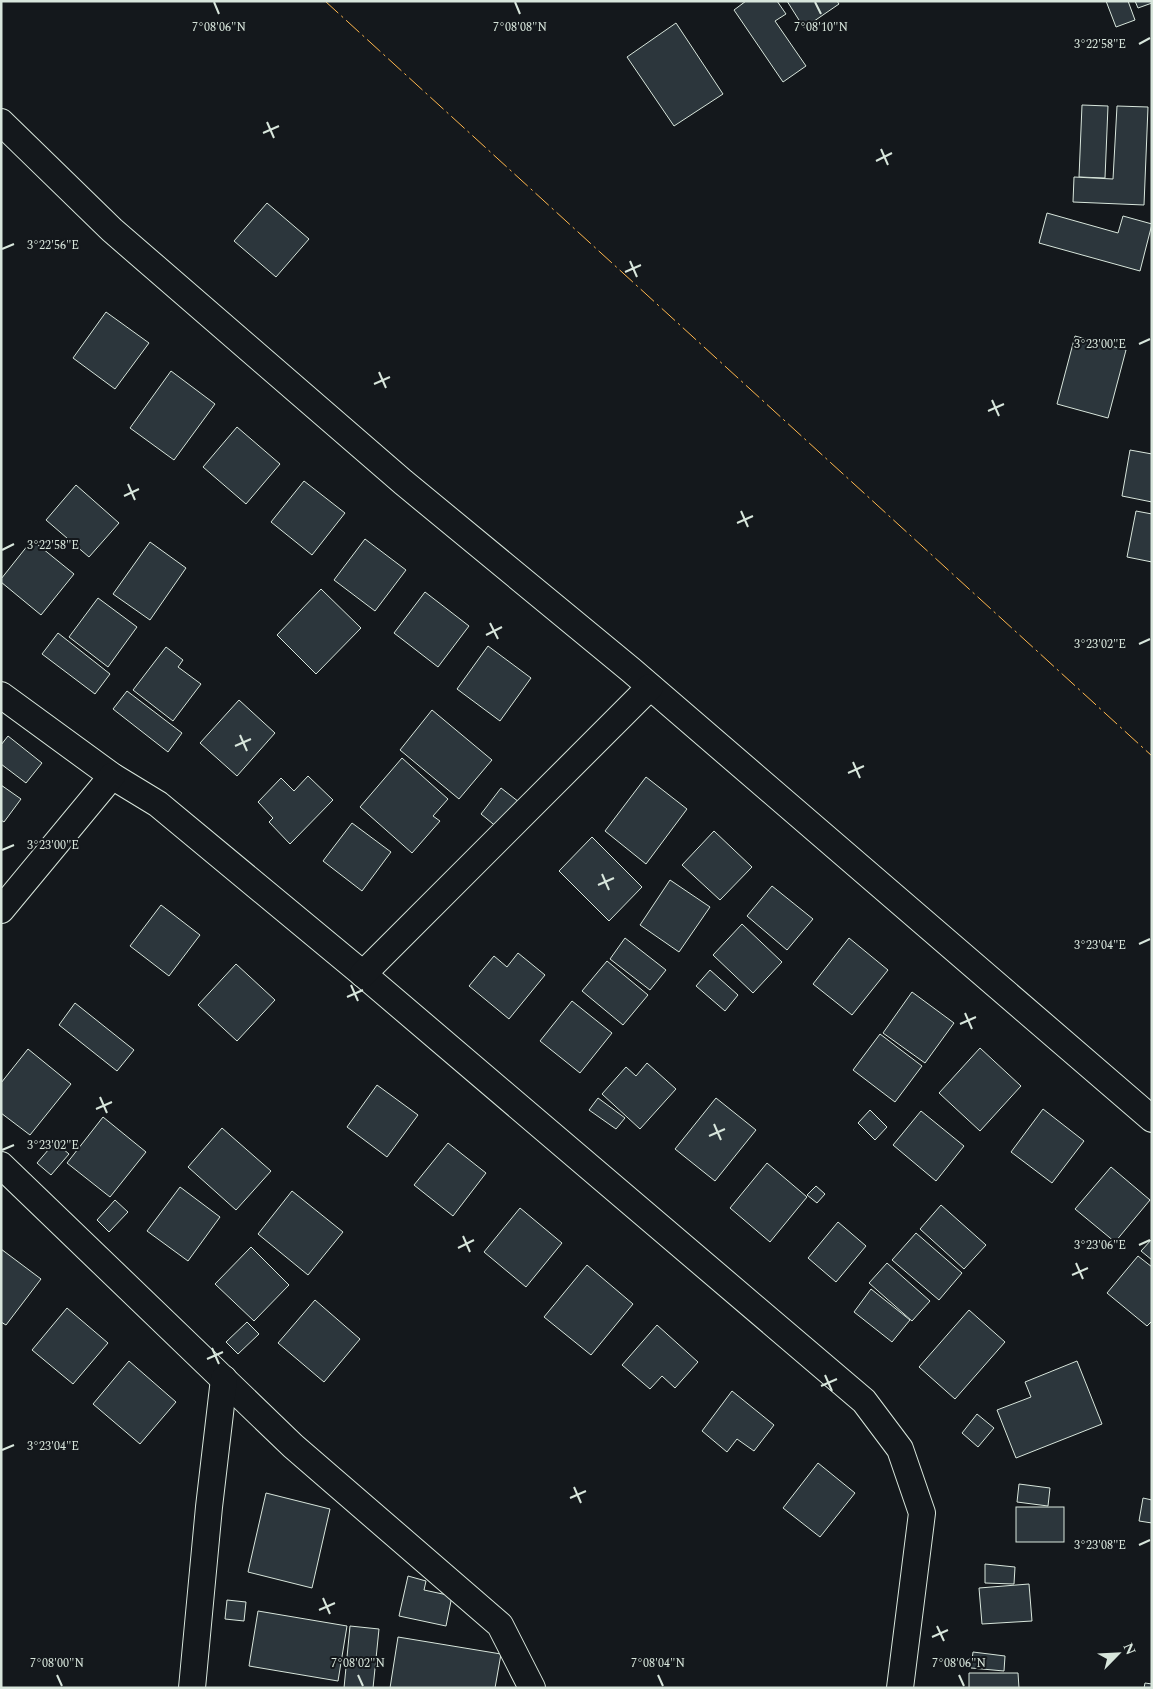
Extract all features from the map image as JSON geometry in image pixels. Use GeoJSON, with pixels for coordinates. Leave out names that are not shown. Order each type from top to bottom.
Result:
{"type":"FeatureCollection","features":[{"type":"Feature","properties":{"kind":"street"},"geometry":{"type":"LineString","coordinates":[[1,122],[112,230],[403,482],[650,687],[1152,1118]]}},
{"type":"Feature","properties":{"kind":"street"},"geometry":{"type":"LineString","coordinates":[[363,974],[650,687]]}},
{"type":"Feature","properties":{"kind":"street"},"geometry":{"type":"LineString","coordinates":[[1,695],[112,776],[158,804],[363,974],[864,1401],[900,1449],[922,1514],[900,1688]]}},
{"type":"Feature","properties":{"kind":"street"},"geometry":{"type":"LineString","coordinates":[[1,910],[112,776]]}},
{"type":"Feature","properties":{"kind":"street"},"geometry":{"type":"LineString","coordinates":[[1,1166],[293,1446],[500,1625],[532,1688]]}},
{"type":"Feature","properties":{"kind":"street"},"geometry":{"type":"LineString","coordinates":[[192,1688],[209,1507],[224,1379]]}},
{"type":"Feature","properties":{"kind":"building"},"geometry":{"type":"Polygon","coordinates":[[[746,1],[777,1],[786,14],[775,21],[806,66],[783,82],[734,10],[746,1]]]}},
{"type":"Feature","properties":{"kind":"building"},"geometry":{"type":"Polygon","coordinates":[[[787,1],[837,1],[839,4],[804,28],[787,1]]]}},
{"type":"Feature","properties":{"kind":"building"},"geometry":{"type":"Polygon","coordinates":[[[1106,1],[1128,1],[1135,20],[1116,27],[1106,1]]]}},
{"type":"Feature","properties":{"kind":"building"},"geometry":{"type":"Polygon","coordinates":[[[1135,1],[1152,1],[1152,3],[1138,8],[1135,1]]]}},
{"type":"Feature","properties":{"kind":"building"},"geometry":{"type":"Polygon","coordinates":[[[676,23],[723,94],[674,126],[627,57],[676,23]]]}},
{"type":"Feature","properties":{"kind":"building"},"geometry":{"type":"Polygon","coordinates":[[[1082,105],[1108,106],[1105,178],[1079,177],[1082,105]]]}},
{"type":"Feature","properties":{"kind":"building"},"geometry":{"type":"Polygon","coordinates":[[[1117,106],[1148,107],[1144,205],[1073,202],[1074,177],[1113,179],[1117,106]]]}},
{"type":"Feature","properties":{"kind":"building"},"geometry":{"type":"Polygon","coordinates":[[[267,203],[309,239],[276,277],[234,241],[267,203]]]}},
{"type":"Feature","properties":{"kind":"building"},"geometry":{"type":"Polygon","coordinates":[[[1047,213],[1118,233],[1123,216],[1152,224],[1140,271],[1039,243],[1047,213]]]}},
{"type":"Feature","properties":{"kind":"building"},"geometry":{"type":"Polygon","coordinates":[[[106,312],[149,343],[115,389],[73,358],[106,312]]]}},
{"type":"Feature","properties":{"kind":"building"},"geometry":{"type":"Polygon","coordinates":[[[1075,336],[1126,350],[1108,418],[1057,404],[1075,336]]]}},
{"type":"Feature","properties":{"kind":"building"},"geometry":{"type":"Polygon","coordinates":[[[171,371],[215,404],[174,460],[130,428],[171,371]]]}},
{"type":"Feature","properties":{"kind":"building"},"geometry":{"type":"Polygon","coordinates":[[[237,427],[280,464],[246,504],[203,467],[237,427]]]}},
{"type":"Feature","properties":{"kind":"building"},"geometry":{"type":"Polygon","coordinates":[[[1130,450],[1152,454],[1152,502],[1122,496],[1130,450]]]}},
{"type":"Feature","properties":{"kind":"building"},"geometry":{"type":"Polygon","coordinates":[[[304,481],[345,513],[312,555],[271,522],[304,481]]]}},
{"type":"Feature","properties":{"kind":"building"},"geometry":{"type":"Polygon","coordinates":[[[76,485],[119,523],[89,557],[46,520],[76,485]]]}},
{"type":"Feature","properties":{"kind":"building"},"geometry":{"type":"Polygon","coordinates":[[[1136,511],[1152,514],[1152,562],[1127,557],[1136,511]]]}},
{"type":"Feature","properties":{"kind":"building"},"geometry":{"type":"Polygon","coordinates":[[[365,539],[406,570],[375,611],[334,580],[365,539]]]}},
{"type":"Feature","properties":{"kind":"building"},"geometry":{"type":"Polygon","coordinates":[[[32,540],[74,574],[41,615],[1,582],[1,579],[32,540]]]}},
{"type":"Feature","properties":{"kind":"building"},"geometry":{"type":"Polygon","coordinates":[[[150,542],[186,568],[150,620],[113,594],[150,542]]]}},
{"type":"Feature","properties":{"kind":"building"},"geometry":{"type":"Polygon","coordinates":[[[321,589],[361,628],[316,674],[277,635],[321,589]]]}},
{"type":"Feature","properties":{"kind":"building"},"geometry":{"type":"Polygon","coordinates":[[[425,592],[469,626],[438,667],[394,633],[425,592]]]}},
{"type":"Feature","properties":{"kind":"building"},"geometry":{"type":"Polygon","coordinates":[[[98,598],[137,627],[108,667],[69,637],[98,598]]]}},
{"type":"Feature","properties":{"kind":"building"},"geometry":{"type":"Polygon","coordinates":[[[58,633],[110,674],[95,694],[42,654],[58,633]]]}},
{"type":"Feature","properties":{"kind":"building"},"geometry":{"type":"Polygon","coordinates":[[[488,646],[531,678],[500,721],[457,689],[488,646]]]}},
{"type":"Feature","properties":{"kind":"building"},"geometry":{"type":"Polygon","coordinates":[[[166,647],[183,660],[178,667],[201,684],[173,721],[133,690],[166,647]]]}},
{"type":"Feature","properties":{"kind":"building"},"geometry":{"type":"Polygon","coordinates":[[[127,691],[182,733],[168,752],[113,709],[127,691]]]}},
{"type":"Feature","properties":{"kind":"building"},"geometry":{"type":"Polygon","coordinates":[[[239,700],[275,733],[237,776],[200,743],[239,700]]]}},
{"type":"Feature","properties":{"kind":"building"},"geometry":{"type":"Polygon","coordinates":[[[432,710],[492,760],[459,799],[400,750],[432,710]]]}},
{"type":"Feature","properties":{"kind":"building"},"geometry":{"type":"Polygon","coordinates":[[[8,736],[42,763],[26,783],[1,764],[1,745],[8,736]]]}},
{"type":"Feature","properties":{"kind":"building"},"geometry":{"type":"Polygon","coordinates":[[[402,758],[448,799],[433,816],[440,821],[412,853],[360,807],[402,758]]]}},
{"type":"Feature","properties":{"kind":"building"},"geometry":{"type":"Polygon","coordinates":[[[308,776],[333,800],[290,844],[269,822],[273,818],[258,802],[281,778],[294,791],[308,776]]]}},
{"type":"Feature","properties":{"kind":"building"},"geometry":{"type":"Polygon","coordinates":[[[646,777],[687,809],[646,864],[605,831],[646,777]]]}},
{"type":"Feature","properties":{"kind":"building"},"geometry":{"type":"Polygon","coordinates":[[[1,785],[21,799],[4,822],[1,820],[1,785]]]}},
{"type":"Feature","properties":{"kind":"building"},"geometry":{"type":"Polygon","coordinates":[[[501,788],[519,802],[498,828],[481,814],[501,788]]]}},
{"type":"Feature","properties":{"kind":"building"},"geometry":{"type":"Polygon","coordinates":[[[352,823],[391,852],[362,891],[323,861],[352,823]]]}},
{"type":"Feature","properties":{"kind":"building"},"geometry":{"type":"Polygon","coordinates":[[[714,831],[752,867],[720,900],[682,865],[714,831]]]}},
{"type":"Feature","properties":{"kind":"building"},"geometry":{"type":"Polygon","coordinates":[[[592,837],[642,887],[609,921],[559,871],[592,837]]]}},
{"type":"Feature","properties":{"kind":"building"},"geometry":{"type":"Polygon","coordinates":[[[670,880],[710,907],[679,952],[640,925],[670,880]]]}},
{"type":"Feature","properties":{"kind":"building"},"geometry":{"type":"Polygon","coordinates":[[[772,886],[813,919],[787,950],[747,916],[772,886]]]}},
{"type":"Feature","properties":{"kind":"building"},"geometry":{"type":"Polygon","coordinates":[[[161,905],[200,935],[169,976],[130,946],[161,905]]]}},
{"type":"Feature","properties":{"kind":"building"},"geometry":{"type":"Polygon","coordinates":[[[742,924],[782,962],[753,993],[713,955],[742,924]]]}},
{"type":"Feature","properties":{"kind":"building"},"geometry":{"type":"Polygon","coordinates":[[[625,938],[666,970],[650,990],[610,959],[625,938]]]}},
{"type":"Feature","properties":{"kind":"building"},"geometry":{"type":"Polygon","coordinates":[[[849,938],[888,970],[852,1015],[813,984],[849,938]]]}},
{"type":"Feature","properties":{"kind":"building"},"geometry":{"type":"Polygon","coordinates":[[[518,953],[545,975],[509,1019],[469,986],[494,956],[507,967],[518,953]]]}},
{"type":"Feature","properties":{"kind":"building"},"geometry":{"type":"Polygon","coordinates":[[[607,961],[648,995],[623,1025],[582,991],[607,961]]]}},
{"type":"Feature","properties":{"kind":"building"},"geometry":{"type":"Polygon","coordinates":[[[236,964],[275,1000],[237,1041],[198,1005],[236,964]]]}},
{"type":"Feature","properties":{"kind":"building"},"geometry":{"type":"Polygon","coordinates":[[[710,970],[738,995],[725,1011],[696,986],[710,970]]]}},
{"type":"Feature","properties":{"kind":"building"},"geometry":{"type":"Polygon","coordinates":[[[912,992],[954,1023],[925,1063],[883,1033],[912,992]]]}},
{"type":"Feature","properties":{"kind":"building"},"geometry":{"type":"Polygon","coordinates":[[[572,1001],[612,1033],[580,1073],[540,1041],[572,1001]]]}},
{"type":"Feature","properties":{"kind":"building"},"geometry":{"type":"Polygon","coordinates":[[[75,1003],[134,1050],[117,1071],[59,1025],[75,1003]]]}},
{"type":"Feature","properties":{"kind":"building"},"geometry":{"type":"Polygon","coordinates":[[[880,1034],[922,1066],[895,1102],[853,1070],[880,1034]]]}},
{"type":"Feature","properties":{"kind":"building"},"geometry":{"type":"Polygon","coordinates":[[[980,1048],[1021,1086],[980,1131],[939,1093],[980,1048]]]}},
{"type":"Feature","properties":{"kind":"building"},"geometry":{"type":"Polygon","coordinates":[[[28,1049],[71,1084],[30,1135],[1,1113],[1,1083],[28,1049]]]}},
{"type":"Feature","properties":{"kind":"building"},"geometry":{"type":"Polygon","coordinates":[[[647,1063],[676,1089],[640,1129],[602,1094],[626,1067],[636,1076],[647,1063]]]}},
{"type":"Feature","properties":{"kind":"building"},"geometry":{"type":"Polygon","coordinates":[[[377,1085],[418,1115],[387,1157],[347,1127],[377,1085]]]}},
{"type":"Feature","properties":{"kind":"building"},"geometry":{"type":"Polygon","coordinates":[[[598,1098],[625,1118],[616,1129],[589,1110],[598,1098]]]}},
{"type":"Feature","properties":{"kind":"building"},"geometry":{"type":"Polygon","coordinates":[[[716,1098],[756,1130],[715,1181],[675,1149],[716,1098]]]}},
{"type":"Feature","properties":{"kind":"building"},"geometry":{"type":"Polygon","coordinates":[[[1043,1109],[1084,1141],[1052,1183],[1011,1152],[1043,1109]]]}},
{"type":"Feature","properties":{"kind":"building"},"geometry":{"type":"Polygon","coordinates":[[[870,1110],[887,1127],[875,1140],[858,1123],[870,1110]]]}},
{"type":"Feature","properties":{"kind":"building"},"geometry":{"type":"Polygon","coordinates":[[[921,1111],[964,1146],[936,1181],[893,1145],[921,1111]]]}},
{"type":"Feature","properties":{"kind":"building"},"geometry":{"type":"Polygon","coordinates":[[[103,1117],[146,1152],[110,1197],[67,1163],[103,1117]]]}},
{"type":"Feature","properties":{"kind":"building"},"geometry":{"type":"Polygon","coordinates":[[[222,1128],[271,1171],[236,1210],[188,1167],[222,1128]]]}},
{"type":"Feature","properties":{"kind":"building"},"geometry":{"type":"Polygon","coordinates":[[[55,1142],[69,1154],[51,1175],[37,1163],[55,1142]]]}},
{"type":"Feature","properties":{"kind":"building"},"geometry":{"type":"Polygon","coordinates":[[[448,1143],[486,1173],[453,1216],[414,1185],[448,1143]]]}},
{"type":"Feature","properties":{"kind":"building"},"geometry":{"type":"Polygon","coordinates":[[[767,1163],[807,1197],[770,1242],[730,1208],[767,1163]]]}},
{"type":"Feature","properties":{"kind":"building"},"geometry":{"type":"Polygon","coordinates":[[[1111,1167],[1150,1200],[1115,1242],[1075,1209],[1111,1167]]]}},
{"type":"Feature","properties":{"kind":"building"},"geometry":{"type":"Polygon","coordinates":[[[816,1186],[825,1194],[817,1203],[807,1195],[816,1186]]]}},
{"type":"Feature","properties":{"kind":"building"},"geometry":{"type":"Polygon","coordinates":[[[180,1187],[220,1217],[188,1261],[147,1231],[180,1187]]]}},
{"type":"Feature","properties":{"kind":"building"},"geometry":{"type":"Polygon","coordinates":[[[292,1191],[343,1232],[308,1275],[258,1234],[292,1191]]]}},
{"type":"Feature","properties":{"kind":"building"},"geometry":{"type":"Polygon","coordinates":[[[115,1200],[128,1212],[109,1232],[97,1220],[115,1200]]]}},
{"type":"Feature","properties":{"kind":"building"},"geometry":{"type":"Polygon","coordinates":[[[941,1205],[986,1245],[964,1269],[920,1229],[941,1205]]]}},
{"type":"Feature","properties":{"kind":"building"},"geometry":{"type":"Polygon","coordinates":[[[520,1208],[562,1243],[526,1287],[484,1252],[520,1208]]]}},
{"type":"Feature","properties":{"kind":"building"},"geometry":{"type":"Polygon","coordinates":[[[838,1222],[866,1246],[836,1282],[808,1258],[838,1222]]]}},
{"type":"Feature","properties":{"kind":"building"},"geometry":{"type":"Polygon","coordinates":[[[916,1233],[962,1273],[939,1300],[892,1260],[916,1233]]]}},
{"type":"Feature","properties":{"kind":"building"},"geometry":{"type":"Polygon","coordinates":[[[1152,1239],[1152,1260],[1141,1251],[1152,1239]]]}},
{"type":"Feature","properties":{"kind":"building"},"geometry":{"type":"Polygon","coordinates":[[[251,1247],[289,1285],[254,1321],[215,1284],[251,1247]]]}},
{"type":"Feature","properties":{"kind":"building"},"geometry":{"type":"Polygon","coordinates":[[[1,1249],[41,1279],[6,1325],[1,1322],[1,1249]]]}},
{"type":"Feature","properties":{"kind":"building"},"geometry":{"type":"Polygon","coordinates":[[[1138,1256],[1152,1267],[1152,1321],[1147,1326],[1107,1293],[1138,1256]]]}},
{"type":"Feature","properties":{"kind":"building"},"geometry":{"type":"Polygon","coordinates":[[[887,1263],[930,1301],[912,1321],[869,1283],[887,1263]]]}},
{"type":"Feature","properties":{"kind":"building"},"geometry":{"type":"Polygon","coordinates":[[[587,1265],[633,1304],[591,1355],[544,1317],[587,1265]]]}},
{"type":"Feature","properties":{"kind":"building"},"geometry":{"type":"Polygon","coordinates":[[[871,1289],[910,1320],[892,1342],[854,1312],[871,1289]]]}},
{"type":"Feature","properties":{"kind":"building"},"geometry":{"type":"Polygon","coordinates":[[[315,1300],[360,1339],[324,1382],[278,1343],[315,1300]]]}},
{"type":"Feature","properties":{"kind":"building"},"geometry":{"type":"Polygon","coordinates":[[[67,1308],[108,1343],[73,1384],[32,1350],[67,1308]]]}},
{"type":"Feature","properties":{"kind":"building"},"geometry":{"type":"Polygon","coordinates":[[[969,1310],[1005,1342],[955,1399],[919,1367],[969,1310]]]}},
{"type":"Feature","properties":{"kind":"building"},"geometry":{"type":"Polygon","coordinates":[[[247,1322],[259,1334],[238,1354],[226,1342],[247,1322]]]}},
{"type":"Feature","properties":{"kind":"building"},"geometry":{"type":"Polygon","coordinates":[[[657,1325],[698,1362],[675,1388],[662,1376],[650,1389],[622,1365],[657,1325]]]}},
{"type":"Feature","properties":{"kind":"building"},"geometry":{"type":"Polygon","coordinates":[[[129,1361],[176,1402],[140,1444],[93,1404],[129,1361]]]}},
{"type":"Feature","properties":{"kind":"building"},"geometry":{"type":"Polygon","coordinates":[[[1077,1361],[1102,1424],[1016,1458],[997,1410],[1031,1397],[1025,1382],[1077,1361]]]}},
{"type":"Feature","properties":{"kind":"building"},"geometry":{"type":"Polygon","coordinates":[[[732,1391],[774,1425],[754,1451],[737,1439],[727,1452],[702,1431],[732,1391]]]}},
{"type":"Feature","properties":{"kind":"building"},"geometry":{"type":"Polygon","coordinates":[[[977,1414],[994,1428],[978,1447],[962,1433],[977,1414]]]}},
{"type":"Feature","properties":{"kind":"building"},"geometry":{"type":"Polygon","coordinates":[[[818,1463],[855,1493],[820,1537],[783,1508],[818,1463]]]}},
{"type":"Feature","properties":{"kind":"building"},"geometry":{"type":"Polygon","coordinates":[[[1019,1484],[1050,1488],[1048,1506],[1017,1502],[1019,1484]]]}},
{"type":"Feature","properties":{"kind":"building"},"geometry":{"type":"Polygon","coordinates":[[[266,1493],[330,1509],[312,1588],[248,1572],[266,1493]]]}},
{"type":"Feature","properties":{"kind":"building"},"geometry":{"type":"Polygon","coordinates":[[[1143,1498],[1152,1500],[1152,1523],[1139,1521],[1143,1498]]]}},
{"type":"Feature","properties":{"kind":"building"},"geometry":{"type":"Polygon","coordinates":[[[1016,1507],[1064,1507],[1064,1542],[1016,1542],[1016,1507]]]}},
{"type":"Feature","properties":{"kind":"building"},"geometry":{"type":"Polygon","coordinates":[[[985,1564],[1015,1567],[1014,1584],[985,1583],[985,1564]]]}},
{"type":"Feature","properties":{"kind":"building"},"geometry":{"type":"Polygon","coordinates":[[[408,1576],[426,1581],[424,1590],[452,1596],[446,1626],[399,1616],[408,1576]]]}},
{"type":"Feature","properties":{"kind":"building"},"geometry":{"type":"Polygon","coordinates":[[[1029,1584],[1032,1621],[982,1624],[979,1588],[1029,1584]]]}},
{"type":"Feature","properties":{"kind":"building"},"geometry":{"type":"Polygon","coordinates":[[[227,1600],[246,1602],[244,1621],[225,1619],[227,1600]]]}},
{"type":"Feature","properties":{"kind":"building"},"geometry":{"type":"Polygon","coordinates":[[[258,1611],[347,1626],[338,1681],[249,1666],[258,1611]]]}},
{"type":"Feature","properties":{"kind":"building"},"geometry":{"type":"Polygon","coordinates":[[[350,1626],[379,1629],[373,1688],[344,1688],[350,1626]]]}},
{"type":"Feature","properties":{"kind":"building"},"geometry":{"type":"Polygon","coordinates":[[[398,1637],[501,1654],[495,1688],[390,1688],[398,1637]]]}},
{"type":"Feature","properties":{"kind":"building"},"geometry":{"type":"Polygon","coordinates":[[[973,1652],[1005,1656],[1004,1671],[971,1668],[973,1652]]]}},
{"type":"Feature","properties":{"kind":"building"},"geometry":{"type":"Polygon","coordinates":[[[969,1673],[1018,1673],[1019,1688],[969,1688],[969,1673]]]}},
{"type":"Feature","properties":{"kind":"building"},"geometry":{"type":"Polygon","coordinates":[[[1145,1683],[1152,1684],[1152,1688],[1144,1688],[1145,1683]]]}},
{"type":"Feature","properties":{"kind":"power"},"geometry":{"type":"LineString","coordinates":[[325,1],[1152,756]]}}]}
